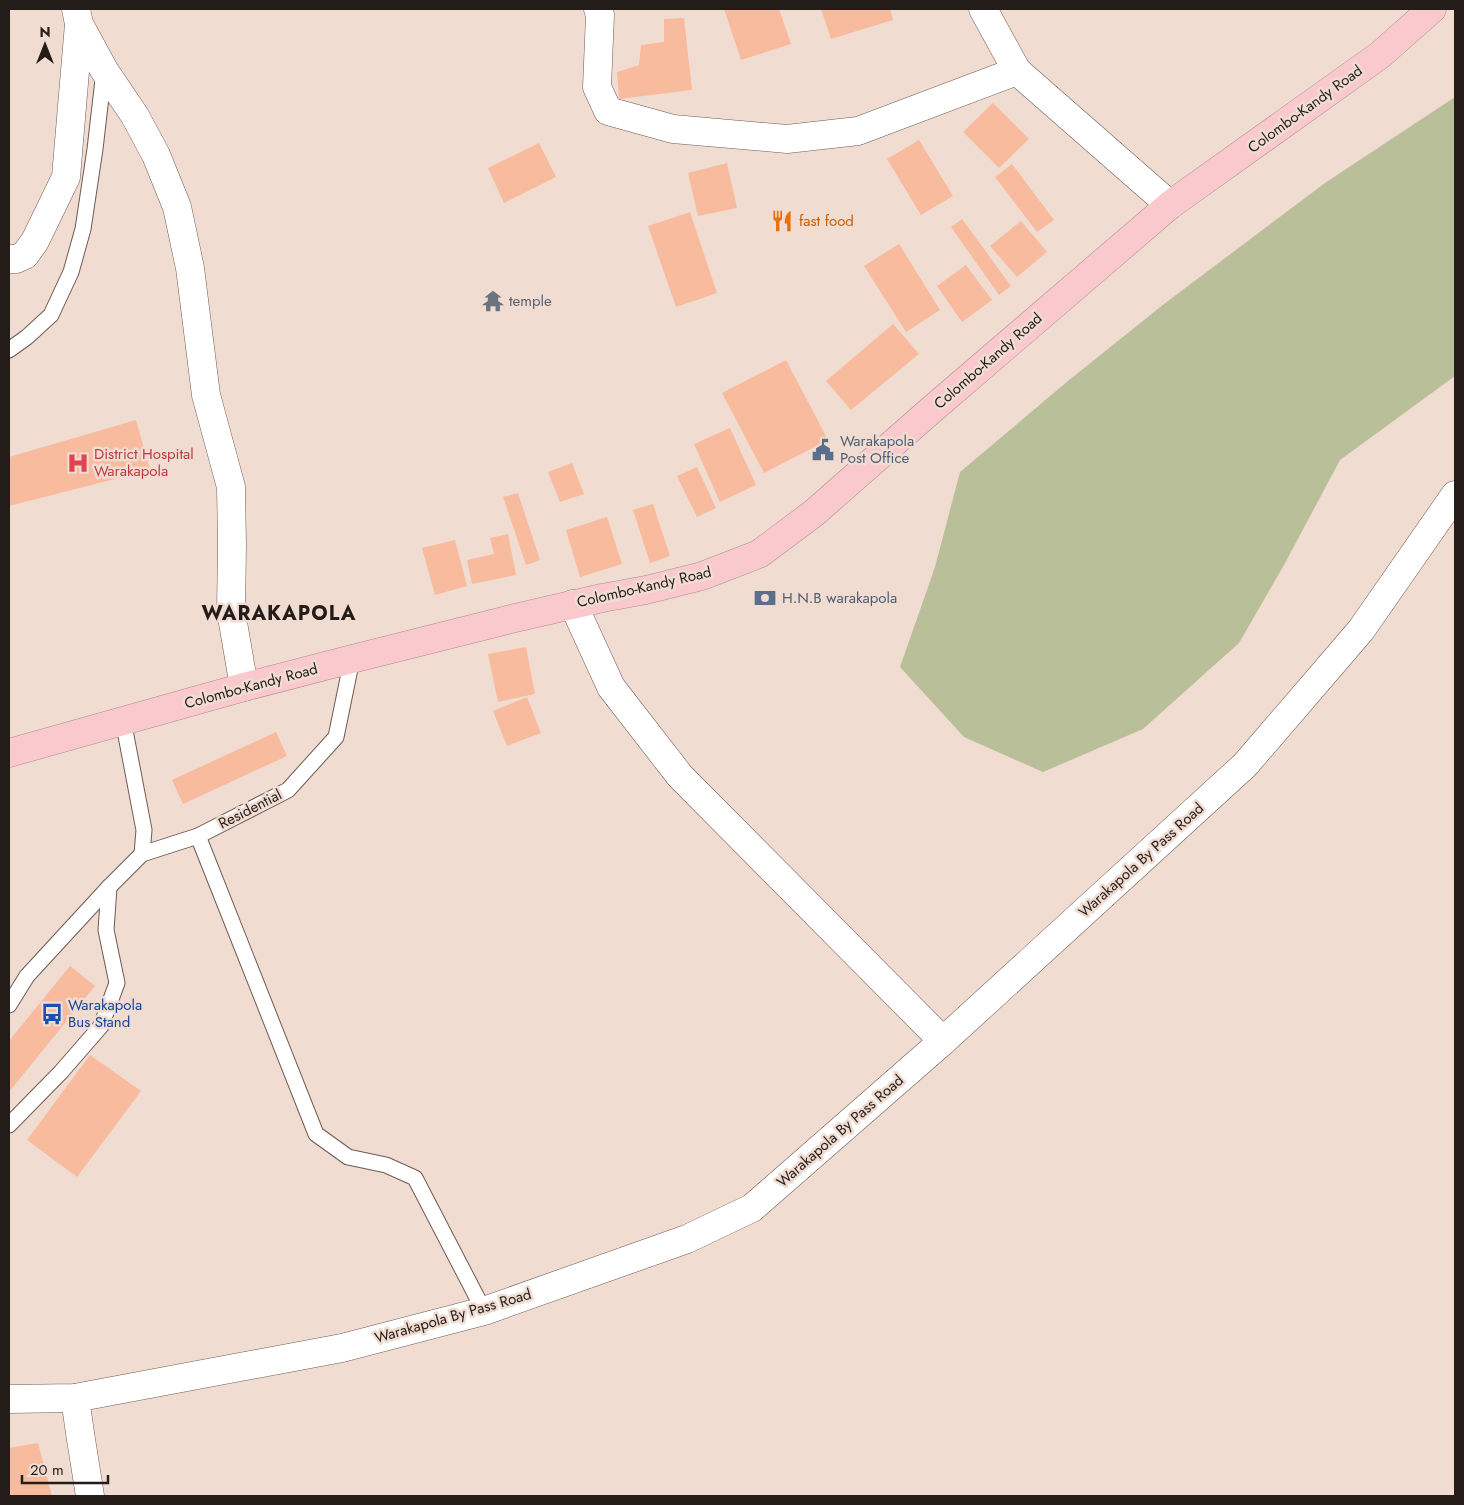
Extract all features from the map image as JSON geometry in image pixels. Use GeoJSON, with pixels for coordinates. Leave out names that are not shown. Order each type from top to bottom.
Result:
{"type":"FeatureCollection","features":[{"type":"Feature","properties":{"kind":"highway","name":"Colombo-Kandy Road"},"geometry":{"type":"LineString","coordinates":[[9,753],[123,720],[352,659],[573,604],[646,590],[702,576],[759,554],[814,512],[1170,204],[1380,55],[1432,9]]}},
{"type":"Feature","properties":{"kind":"street"},"geometry":{"type":"LineString","coordinates":[[598,9],[600,16],[597,87],[608,111],[673,129],[787,139],[858,131],[1017,71]]}},
{"type":"Feature","properties":{"kind":"street"},"geometry":{"type":"LineString","coordinates":[[983,9],[1017,71],[1170,204]]}},
{"type":"Feature","properties":{"kind":"street"},"geometry":{"type":"LineString","coordinates":[[77,16],[104,70],[135,116],[156,155],[177,207],[190,268],[206,394],[231,487],[231,611],[244,687]]}},
{"type":"Feature","properties":{"kind":"street"},"geometry":{"type":"LineString","coordinates":[[9,258],[25,255],[35,240],[66,177],[77,16]]}},
{"type":"Feature","properties":{"kind":"street","name":"Warakapola By Pass Road"},"geometry":{"type":"LineString","coordinates":[[9,1399],[75,1398],[342,1348],[484,1310],[687,1240],[752,1208],[943,1041],[1245,765],[1361,630],[1455,495]]}},
{"type":"Feature","properties":{"kind":"street"},"geometry":{"type":"LineString","coordinates":[[573,604],[612,687],[680,776],[943,1041]]}},
{"type":"Feature","properties":{"kind":"street"},"geometry":{"type":"LineString","coordinates":[[75,1398],[90,1496]]}},
{"type":"Feature","properties":{"kind":"lane"},"geometry":{"type":"LineString","coordinates":[[9,350],[51,315],[72,272],[83,229],[104,70]]}},
{"type":"Feature","properties":{"kind":"lane","name":"Residential"},"geometry":{"type":"LineString","coordinates":[[9,1005],[26,976],[142,854],[198,836],[288,790],[336,737],[352,659]]}},
{"type":"Feature","properties":{"kind":"lane"},"geometry":{"type":"LineString","coordinates":[[123,720],[144,830],[142,854]]}},
{"type":"Feature","properties":{"kind":"lane"},"geometry":{"type":"LineString","coordinates":[[198,836],[316,1134],[348,1157],[386,1165],[415,1178],[484,1310]]}},
{"type":"Feature","properties":{"kind":"lane"},"geometry":{"type":"LineString","coordinates":[[9,1125],[61,1072],[101,1026],[117,983],[106,930],[109,887]]}},
{"type":"Feature","properties":{"kind":"green space"},"geometry":{"type":"Polygon","coordinates":[[[1455,97],[1455,376],[1340,460],[1284,565],[1239,643],[1143,729],[1043,772],[964,737],[900,667],[935,567],[960,472],[1068,381],[1164,304],[1325,183],[1455,97]]]}},
{"type":"Feature","properties":{"kind":"building"},"geometry":{"type":"Polygon","coordinates":[[[724,9],[779,9],[791,44],[741,60],[724,9]]]}},
{"type":"Feature","properties":{"kind":"building"},"geometry":{"type":"Polygon","coordinates":[[[821,9],[890,9],[893,20],[831,39],[821,9]]]}},
{"type":"Feature","properties":{"kind":"building"},"geometry":{"type":"Polygon","coordinates":[[[684,18],[692,90],[619,99],[617,72],[639,65],[641,45],[664,42],[664,19],[684,18]]]}},
{"type":"Feature","properties":{"kind":"building"},"geometry":{"type":"Polygon","coordinates":[[[993,103],[1029,139],[999,168],[963,132],[993,103]]]}},
{"type":"Feature","properties":{"kind":"building"},"geometry":{"type":"Polygon","coordinates":[[[919,140],[953,196],[921,215],[887,159],[919,140]]]}},
{"type":"Feature","properties":{"kind":"building"},"geometry":{"type":"Polygon","coordinates":[[[539,143],[556,177],[504,203],[488,168],[539,143]]]}},
{"type":"Feature","properties":{"kind":"building"},"geometry":{"type":"Polygon","coordinates":[[[727,163],[737,208],[698,216],[688,173],[727,163]]]}},
{"type":"Feature","properties":{"kind":"building"},"geometry":{"type":"Polygon","coordinates":[[[1012,164],[1054,220],[1037,232],[995,177],[1012,164]]]}},
{"type":"Feature","properties":{"kind":"building"},"geometry":{"type":"Polygon","coordinates":[[[690,212],[717,293],[676,307],[648,226],[690,212]]]}},
{"type":"Feature","properties":{"kind":"building"},"geometry":{"type":"Polygon","coordinates":[[[962,219],[1011,286],[999,295],[951,227],[962,219]]]}},
{"type":"Feature","properties":{"kind":"building"},"geometry":{"type":"Polygon","coordinates":[[[1021,221],[1047,252],[1017,277],[990,246],[1021,221]]]}},
{"type":"Feature","properties":{"kind":"building"},"geometry":{"type":"Polygon","coordinates":[[[899,244],[940,310],[906,332],[864,266],[899,244]]]}},
{"type":"Feature","properties":{"kind":"building"},"geometry":{"type":"Polygon","coordinates":[[[966,265],[992,300],[962,322],[937,286],[966,265]]]}},
{"type":"Feature","properties":{"kind":"building"},"geometry":{"type":"Polygon","coordinates":[[[893,324],[919,354],[851,410],[826,381],[893,324]]]}},
{"type":"Feature","properties":{"kind":"building"},"geometry":{"type":"Polygon","coordinates":[[[786,360],[828,440],[764,473],[722,393],[786,360]]]}},
{"type":"Feature","properties":{"kind":"building","name":"District Hospital Warakapola"},"geometry":{"type":"Polygon","coordinates":[[[136,420],[150,470],[9,506],[9,457],[136,420]]]}},
{"type":"Feature","properties":{"kind":"building"},"geometry":{"type":"Polygon","coordinates":[[[730,428],[756,485],[720,502],[694,444],[730,428]]]}},
{"type":"Feature","properties":{"kind":"building"},"geometry":{"type":"Polygon","coordinates":[[[572,463],[584,494],[560,502],[548,472],[572,463]]]}},
{"type":"Feature","properties":{"kind":"building"},"geometry":{"type":"Polygon","coordinates":[[[697,467],[716,508],[697,517],[677,476],[697,467]]]}},
{"type":"Feature","properties":{"kind":"building"},"geometry":{"type":"Polygon","coordinates":[[[518,493],[540,560],[526,565],[503,497],[518,493]]]}},
{"type":"Feature","properties":{"kind":"building"},"geometry":{"type":"Polygon","coordinates":[[[653,504],[670,556],[650,563],[633,510],[653,504]]]}},
{"type":"Feature","properties":{"kind":"building"},"geometry":{"type":"Polygon","coordinates":[[[607,517],[622,564],[580,577],[566,530],[607,517]]]}},
{"type":"Feature","properties":{"kind":"building"},"geometry":{"type":"Polygon","coordinates":[[[508,534],[516,575],[472,584],[467,560],[494,554],[490,538],[508,534]]]}},
{"type":"Feature","properties":{"kind":"building"},"geometry":{"type":"Polygon","coordinates":[[[455,540],[467,586],[435,595],[422,548],[455,540]]]}},
{"type":"Feature","properties":{"kind":"building"},"geometry":{"type":"Polygon","coordinates":[[[526,647],[535,694],[498,702],[488,654],[526,647]]]}},
{"type":"Feature","properties":{"kind":"building"},"geometry":{"type":"Polygon","coordinates":[[[527,697],[541,733],[507,746],[493,711],[527,697]]]}},
{"type":"Feature","properties":{"kind":"building"},"geometry":{"type":"Polygon","coordinates":[[[276,732],[287,756],[183,804],[172,780],[276,732]]]}},
{"type":"Feature","properties":{"kind":"building","name":"Warakapola Bus Stand"},"geometry":{"type":"Polygon","coordinates":[[[70,966],[95,986],[9,1092],[9,1041],[70,966]]]}},
{"type":"Feature","properties":{"kind":"building"},"geometry":{"type":"Polygon","coordinates":[[[90,1055],[141,1091],[77,1177],[27,1140],[90,1055]]]}},
{"type":"Feature","properties":{"kind":"building"},"geometry":{"type":"Polygon","coordinates":[[[38,1443],[52,1496],[9,1496],[9,1448],[38,1443]]]}},
{"type":"Feature","properties":{"kind":"place","name":"fast food"},"geometry":{"type":"Point","coordinates":[782,221]}},
{"type":"Feature","properties":{"kind":"place","name":"temple"},"geometry":{"type":"Point","coordinates":[493,301]}},
{"type":"Feature","properties":{"kind":"place","name":"Warakapola Post Office"},"geometry":{"type":"Point","coordinates":[823,450]}},
{"type":"Feature","properties":{"kind":"place","name":"District Hospital Warakapola"},"geometry":{"type":"Point","coordinates":[78,463]}},
{"type":"Feature","properties":{"kind":"place","name":"H.N.B warakapola"},"geometry":{"type":"Point","coordinates":[765,598]}},
{"type":"Feature","properties":{"kind":"place","name":"Warakapola Bus Stand"},"geometry":{"type":"Point","coordinates":[52,1014]}},
{"type":"Feature","properties":{"kind":"district","name":"WARAKAPOLA"},"geometry":{"type":"Point","coordinates":[279,613]}}]}
